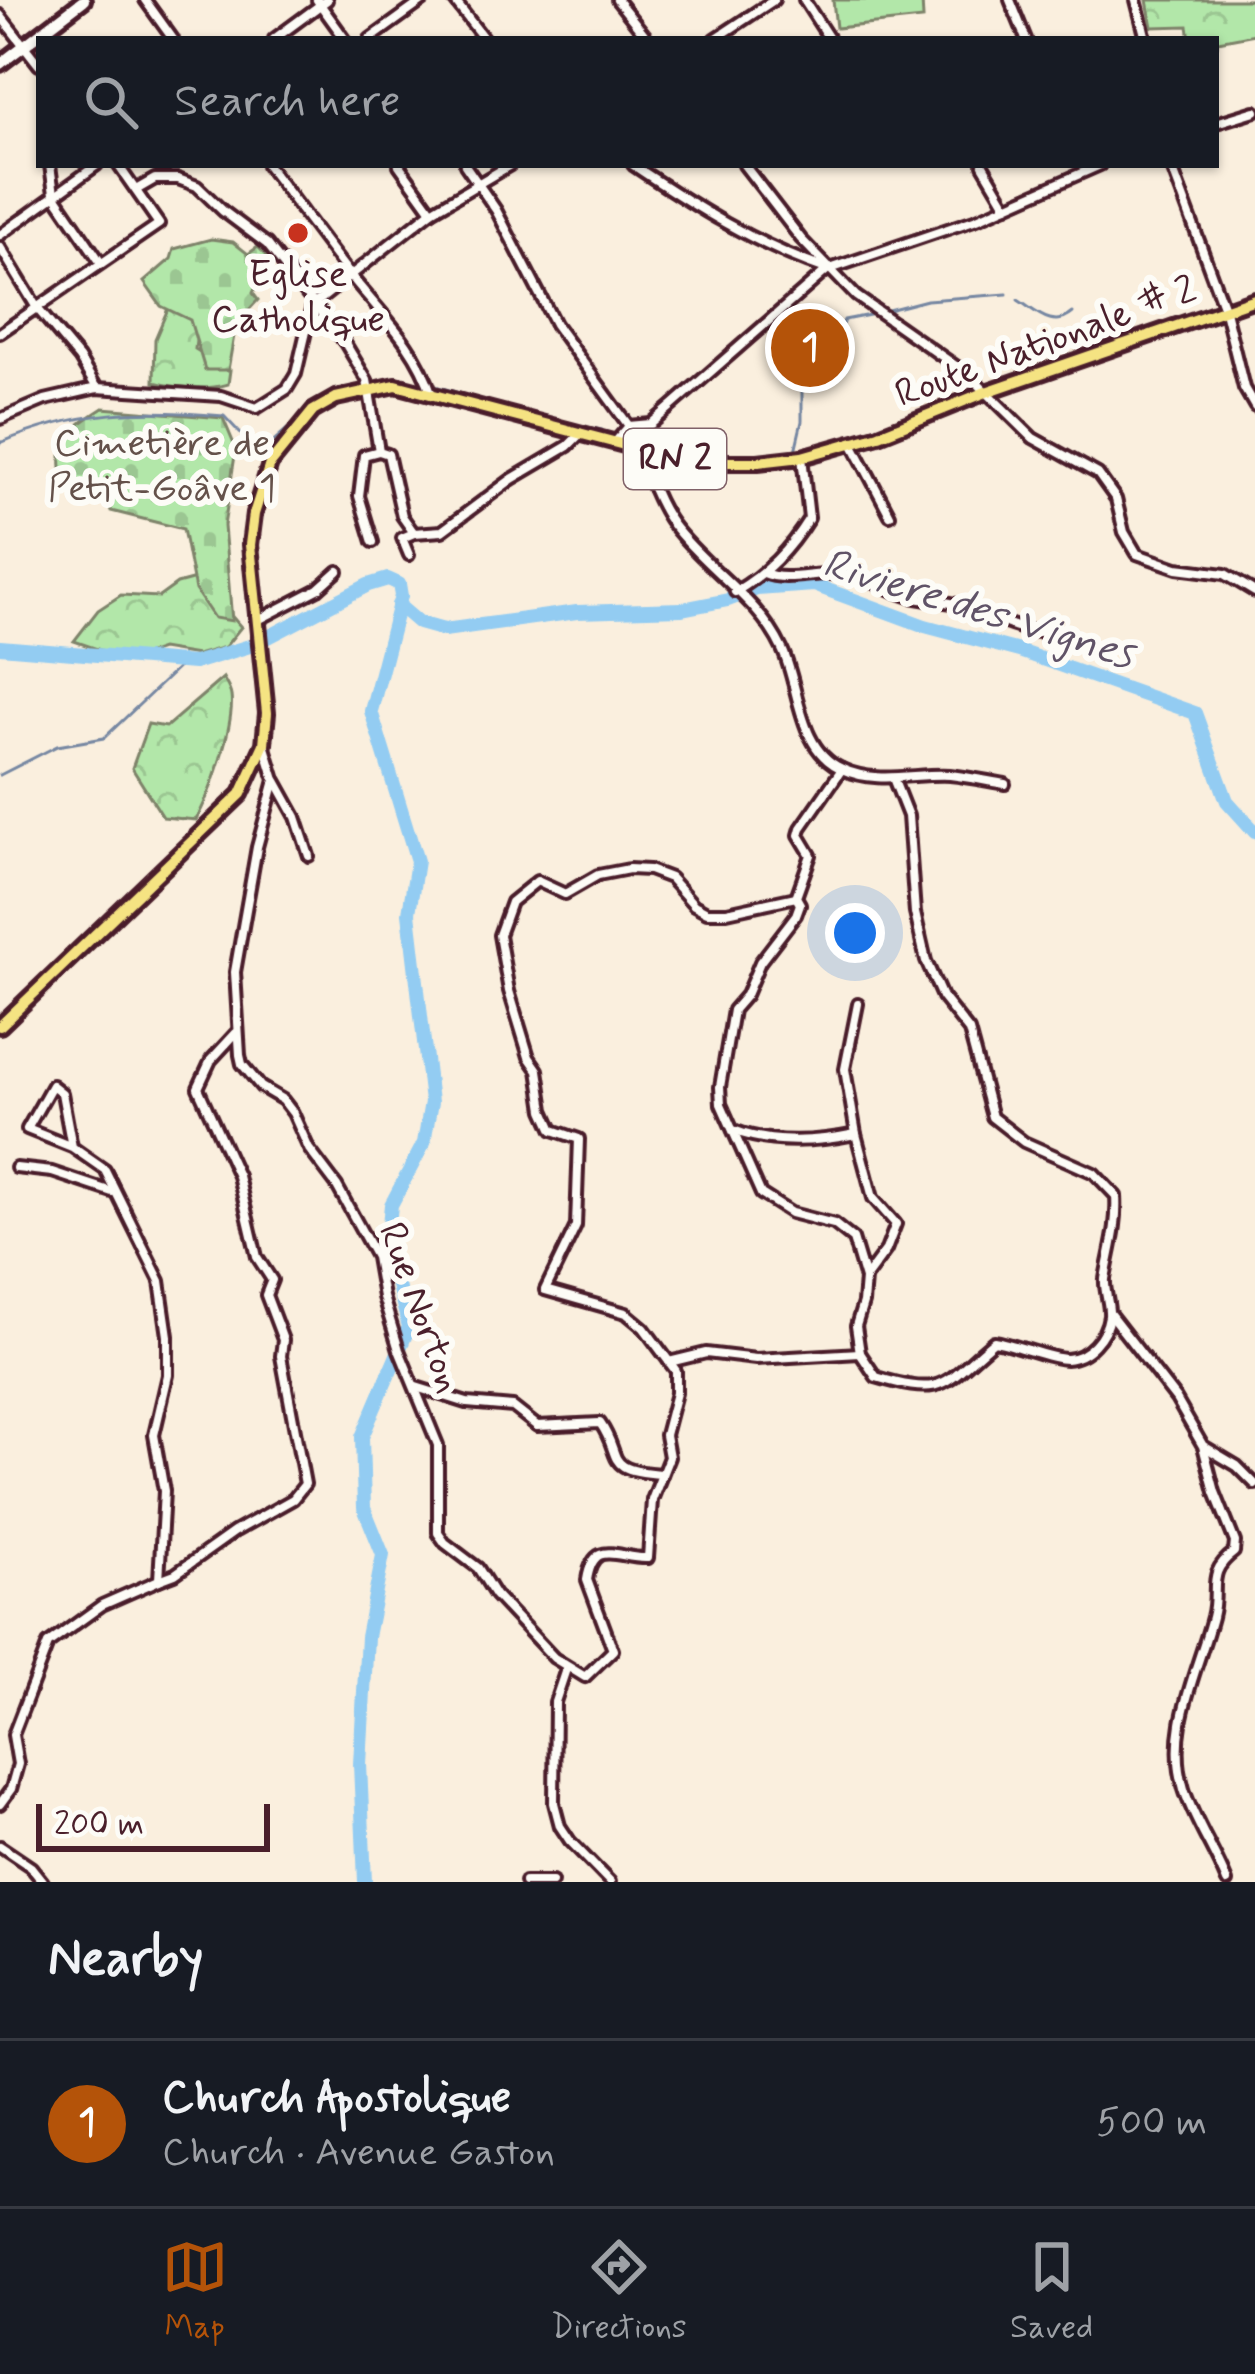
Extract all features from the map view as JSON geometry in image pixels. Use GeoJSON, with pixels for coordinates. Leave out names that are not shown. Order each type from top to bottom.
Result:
{"type":"FeatureCollection","features":[{"type":"Feature","properties":{"kind":"main road","name":"Route Nationale # 2"},"geometry":{"type":"LineString","coordinates":[[256,622],[250,545],[270,464],[314,411],[368,384],[396,385],[689,462],[802,457],[1255,299]]}},
{"type":"Feature","properties":{"kind":"main road","name":"RN 2"},"geometry":{"type":"LineString","coordinates":[[0,1026],[241,794],[264,744],[267,713],[256,622]]}},
{"type":"Feature","properties":{"kind":"street"},"geometry":{"type":"LineString","coordinates":[[37,36],[84,0]]}},
{"type":"Feature","properties":{"kind":"street"},"geometry":{"type":"LineString","coordinates":[[145,0],[171,36]]}},
{"type":"Feature","properties":{"kind":"street"},"geometry":{"type":"LineString","coordinates":[[377,36],[424,0]]}},
{"type":"Feature","properties":{"kind":"street"},"geometry":{"type":"LineString","coordinates":[[454,0],[482,36]]}},
{"type":"Feature","properties":{"kind":"street"},"geometry":{"type":"LineString","coordinates":[[616,0],[646,36]]}},
{"type":"Feature","properties":{"kind":"street"},"geometry":{"type":"LineString","coordinates":[[720,36],[774,0]]}},
{"type":"Feature","properties":{"kind":"street"},"geometry":{"type":"LineString","coordinates":[[804,0],[827,36]]}},
{"type":"Feature","properties":{"kind":"street"},"geometry":{"type":"LineString","coordinates":[[1010,0],[1025,36]]}},
{"type":"Feature","properties":{"kind":"street"},"geometry":{"type":"LineString","coordinates":[[1136,0],[1145,36]]}},
{"type":"Feature","properties":{"kind":"street"},"geometry":{"type":"LineString","coordinates":[[278,36],[321,2],[343,36]]}},
{"type":"Feature","properties":{"kind":"street"},"geometry":{"type":"LineString","coordinates":[[0,15],[36,61]]}},
{"type":"Feature","properties":{"kind":"street"},"geometry":{"type":"LineString","coordinates":[[0,64],[36,37]]}},
{"type":"Feature","properties":{"kind":"street"},"geometry":{"type":"LineString","coordinates":[[1219,122],[1255,111]]}},
{"type":"Feature","properties":{"kind":"street"},"geometry":{"type":"LineString","coordinates":[[50,168],[54,194],[101,263]]}},
{"type":"Feature","properties":{"kind":"street"},"geometry":{"type":"LineString","coordinates":[[0,235],[93,168]]}},
{"type":"Feature","properties":{"kind":"street"},"geometry":{"type":"LineString","coordinates":[[0,333],[159,224],[120,168]]}},
{"type":"Feature","properties":{"kind":"street"},"geometry":{"type":"LineString","coordinates":[[269,168],[350,275],[401,332],[425,372],[432,395]]}},
{"type":"Feature","properties":{"kind":"street"},"geometry":{"type":"LineString","coordinates":[[401,168],[432,211]]}},
{"type":"Feature","properties":{"kind":"street"},"geometry":{"type":"LineString","coordinates":[[467,168],[496,210],[554,324],[629,426]]}},
{"type":"Feature","properties":{"kind":"street"},"geometry":{"type":"LineString","coordinates":[[0,418],[45,400],[97,388],[221,396],[257,408],[287,389],[296,374],[312,306],[432,211],[505,168]]}},
{"type":"Feature","properties":{"kind":"street"},"geometry":{"type":"LineString","coordinates":[[638,168],[738,230],[827,270]]}},
{"type":"Feature","properties":{"kind":"street"},"geometry":{"type":"LineString","coordinates":[[746,168],[827,270],[856,296],[947,358],[1034,438],[1098,474],[1108,484],[1137,554],[1177,568],[1225,574],[1255,592]]}},
{"type":"Feature","properties":{"kind":"street"},"geometry":{"type":"LineString","coordinates":[[985,168],[1007,206]]}},
{"type":"Feature","properties":{"kind":"street"},"geometry":{"type":"LineString","coordinates":[[1072,168],[1076,176]]}},
{"type":"Feature","properties":{"kind":"street"},"geometry":{"type":"LineString","coordinates":[[616,442],[629,426],[651,424],[827,270],[1007,206],[1093,168]]}},
{"type":"Feature","properties":{"kind":"street"},"geometry":{"type":"LineString","coordinates":[[1172,168],[1225,311],[1244,388],[1255,407]]}},
{"type":"Feature","properties":{"kind":"street"},"geometry":{"type":"LineString","coordinates":[[136,190],[155,178],[178,178],[197,186],[267,244],[345,343],[368,384],[379,451]]}},
{"type":"Feature","properties":{"kind":"street"},"geometry":{"type":"LineString","coordinates":[[0,247],[37,308],[97,388]]}},
{"type":"Feature","properties":{"kind":"street"},"geometry":{"type":"LineString","coordinates":[[409,555],[402,538],[442,531],[512,479],[568,446],[581,432]]}},
{"type":"Feature","properties":{"kind":"street"},"geometry":{"type":"LineString","coordinates":[[852,443],[890,515]]}},
{"type":"Feature","properties":{"kind":"street"},"geometry":{"type":"LineString","coordinates":[[639,449],[671,523],[752,604],[782,647],[806,729],[823,754],[842,769],[892,778],[953,776],[1005,784]]}},
{"type":"Feature","properties":{"kind":"street"},"geometry":{"type":"LineString","coordinates":[[373,542],[358,496],[364,455],[379,451],[388,454],[402,516],[415,533]]}},
{"type":"Feature","properties":{"kind":"street"},"geometry":{"type":"LineString","coordinates":[[735,592],[764,573],[792,545],[809,518],[802,457]]}},
{"type":"Feature","properties":{"kind":"street"},"geometry":{"type":"LineString","coordinates":[[256,622],[318,589],[338,571]]}},
{"type":"Feature","properties":{"kind":"street"},"geometry":{"type":"LineString","coordinates":[[764,573],[776,579],[821,571],[857,576],[904,596],[959,604],[1020,628],[1050,633]]}},
{"type":"Feature","properties":{"kind":"street"},"geometry":{"type":"LineString","coordinates":[[264,744],[309,856]]}},
{"type":"Feature","properties":{"kind":"street"},"geometry":{"type":"LineString","coordinates":[[842,769],[801,828],[799,835],[811,855],[796,897],[800,904],[796,915],[772,943],[746,995],[733,1010],[721,1104],[761,1194],[791,1213],[834,1224],[854,1238],[865,1279],[856,1326],[860,1352],[877,1377],[912,1388],[945,1385],[994,1342],[1065,1359],[1086,1353],[1103,1334],[1109,1313],[1104,1282],[1115,1240],[1116,1196],[1094,1173],[1024,1142],[992,1117],[969,1031],[934,985],[924,954],[915,913],[908,816],[892,778]]}},
{"type":"Feature","properties":{"kind":"street","name":"Rue Norton"},"geometry":{"type":"LineString","coordinates":[[275,779],[257,847],[235,972],[242,1064],[293,1113],[309,1149],[338,1186],[376,1257],[382,1297],[438,1445],[438,1533],[478,1568],[496,1595],[566,1669]]}},
{"type":"Feature","properties":{"kind":"street"},"geometry":{"type":"LineString","coordinates":[[610,1882],[560,1826],[554,1803],[555,1702],[566,1669],[584,1677],[614,1649],[587,1580],[588,1571],[596,1556],[605,1552],[648,1558],[652,1500],[669,1457],[665,1435],[678,1382],[676,1371],[644,1328],[626,1313],[545,1290],[576,1226],[579,1139],[553,1130],[544,1109],[538,1070],[509,991],[499,935],[511,902],[537,881],[565,894],[598,875],[629,869],[670,878],[694,905],[707,911],[727,912],[796,897]]}},
{"type":"Feature","properties":{"kind":"street"},"geometry":{"type":"LineString","coordinates":[[858,1004],[845,1069],[856,1134],[873,1198],[896,1223],[878,1264],[865,1279]]}},
{"type":"Feature","properties":{"kind":"street"},"geometry":{"type":"LineString","coordinates":[[0,1804],[11,1789],[18,1764],[13,1735],[48,1644],[102,1605],[175,1574],[234,1532],[293,1499],[304,1484],[281,1356],[283,1340],[266,1295],[272,1280],[256,1257],[238,1176],[198,1088],[212,1060],[237,1032]]}},
{"type":"Feature","properties":{"kind":"street"},"geometry":{"type":"LineString","coordinates":[[72,1147],[62,1093],[52,1085],[27,1129],[72,1147],[105,1170],[160,1281],[168,1375],[154,1435],[164,1491],[159,1580]]}},
{"type":"Feature","properties":{"kind":"street"},"geometry":{"type":"LineString","coordinates":[[731,1129],[775,1140],[825,1141],[856,1134]]}},
{"type":"Feature","properties":{"kind":"street"},"geometry":{"type":"LineString","coordinates":[[16,1168],[52,1172],[113,1192]]}},
{"type":"Feature","properties":{"kind":"street"},"geometry":{"type":"LineString","coordinates":[[1109,1313],[1176,1399],[1204,1446],[1215,1492],[1235,1542],[1234,1552],[1214,1573],[1217,1598],[1189,1689],[1177,1748],[1184,1791],[1227,1882]]}},
{"type":"Feature","properties":{"kind":"street"},"geometry":{"type":"LineString","coordinates":[[669,1362],[706,1353],[756,1359],[860,1352]]}},
{"type":"Feature","properties":{"kind":"street"},"geometry":{"type":"LineString","coordinates":[[415,1386],[467,1403],[514,1407],[537,1426],[603,1424],[619,1463],[662,1474]]}},
{"type":"Feature","properties":{"kind":"street"},"geometry":{"type":"LineString","coordinates":[[1204,1446],[1237,1466],[1255,1484]]}},
{"type":"Feature","properties":{"kind":"street"},"geometry":{"type":"LineString","coordinates":[[0,1846],[31,1867],[43,1882]]}},
{"type":"Feature","properties":{"kind":"street"},"geometry":{"type":"LineString","coordinates":[[526,1882],[552,1882]]}},
{"type":"Feature","properties":{"kind":"green space"},"geometry":{"type":"Polygon","coordinates":[[[833,0],[922,0],[923,19],[836,28],[833,0]]]}},
{"type":"Feature","properties":{"kind":"green space"},"geometry":{"type":"Polygon","coordinates":[[[1147,0],[1255,0],[1255,34],[1219,41],[1219,36],[1190,36],[1188,26],[1152,27],[1147,0]]]}},
{"type":"Feature","properties":{"kind":"green space"},"geometry":{"type":"Polygon","coordinates":[[[211,239],[233,242],[248,254],[258,247],[269,258],[253,293],[258,300],[236,324],[228,370],[205,370],[190,320],[161,306],[144,282],[171,259],[174,249],[211,239]]]}},
{"type":"Feature","properties":{"kind":"green space"},"geometry":{"type":"Polygon","coordinates":[[[170,304],[199,317],[195,349],[230,370],[228,384],[191,388],[154,382],[155,339],[170,304]]]}},
{"type":"Feature","properties":{"kind":"green space","name":"Cimetière de Petit-Goâve 1"},"geometry":{"type":"Polygon","coordinates":[[[103,408],[223,418],[236,449],[224,526],[232,621],[214,618],[195,590],[183,529],[111,511],[106,493],[63,482],[61,456],[67,437],[103,408]]]}},
{"type":"Feature","properties":{"kind":"green space"},"geometry":{"type":"Polygon","coordinates":[[[199,578],[241,627],[225,647],[197,655],[161,649],[129,660],[74,641],[98,610],[121,595],[159,597],[177,584],[199,578]]]}},
{"type":"Feature","properties":{"kind":"green space"},"geometry":{"type":"Polygon","coordinates":[[[223,678],[231,696],[229,724],[202,809],[196,820],[163,817],[132,768],[148,724],[166,727],[223,678]]]}},
{"type":"Feature","properties":{"kind":"waterway"},"geometry":{"type":"LineString","coordinates":[[888,310],[927,300],[1007,294]]}},
{"type":"Feature","properties":{"kind":"waterway"},"geometry":{"type":"LineString","coordinates":[[1018,300],[1052,320],[1073,313]]}},
{"type":"Feature","properties":{"kind":"waterway"},"geometry":{"type":"LineString","coordinates":[[628,440],[711,453],[795,451],[802,391],[823,372],[844,320],[875,314]]}},
{"type":"Feature","properties":{"kind":"waterway"},"geometry":{"type":"LineString","coordinates":[[348,390],[404,382],[441,388],[495,406]]}},
{"type":"Feature","properties":{"kind":"waterway"},"geometry":{"type":"LineString","coordinates":[[0,443],[83,418],[165,412],[224,416],[253,447],[268,446],[317,403]]}},
{"type":"Feature","properties":{"kind":"waterway"},"geometry":{"type":"LineString","coordinates":[[545,419],[602,430]]}},
{"type":"Feature","properties":{"kind":"waterway"},"geometry":{"type":"LineString","coordinates":[[0,647],[194,663],[253,645],[368,585],[388,579],[399,584],[401,596],[371,711],[417,861],[409,913],[431,1102],[424,1143],[391,1205],[387,1245],[409,1327],[362,1437],[364,1508],[383,1555],[367,1637],[360,1764],[365,1882]]}},
{"type":"Feature","properties":{"kind":"waterway","name":"Riviere des Vignes"},"geometry":{"type":"LineString","coordinates":[[398,605],[419,623],[444,630],[577,612],[682,609],[757,589],[814,585],[1195,713],[1227,801],[1255,832]]}},
{"type":"Feature","properties":{"kind":"waterway","name":"Riviere des Vignes"},"geometry":{"type":"LineString","coordinates":[[0,775],[57,746],[104,738],[181,665]]}},
{"type":"Feature","properties":{"kind":"place","name":"Eglise Catholique"},"geometry":{"type":"Point","coordinates":[298,233]}},
{"type":"Feature","properties":{"kind":"place","name":"Church Apostolique"},"geometry":{"type":"Point","coordinates":[810,348]}}]}
